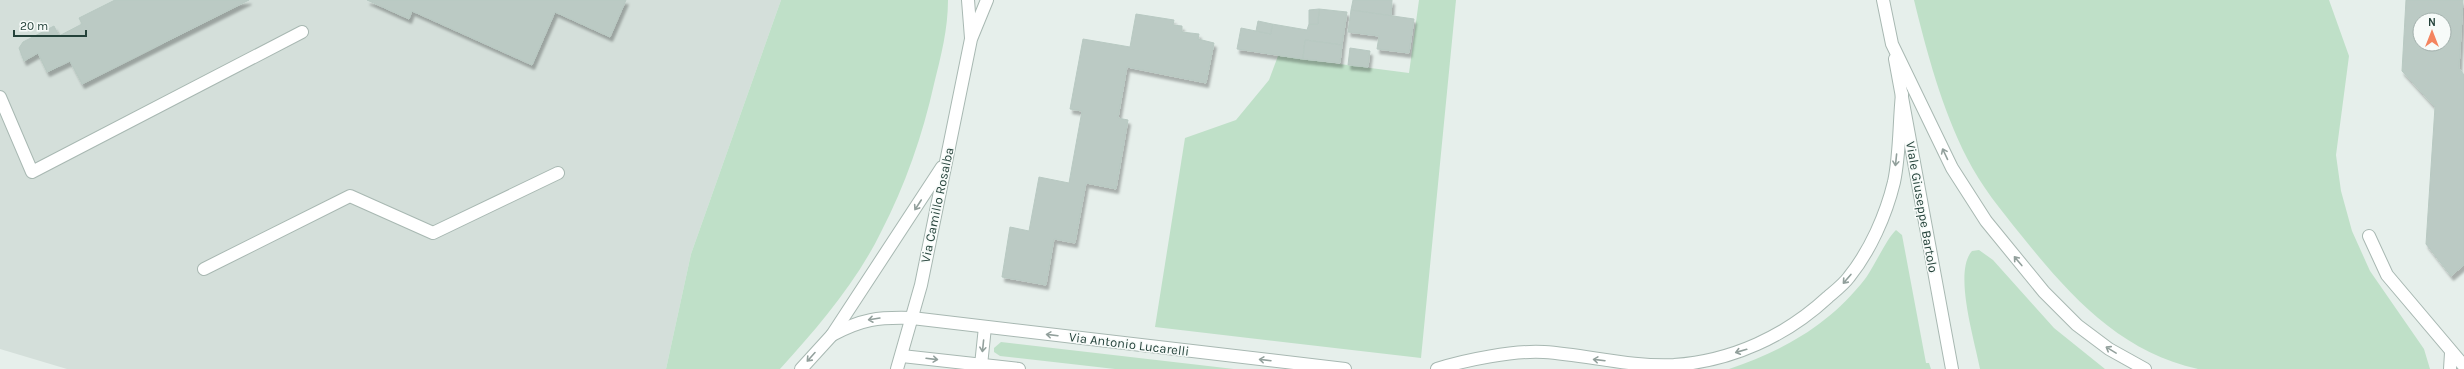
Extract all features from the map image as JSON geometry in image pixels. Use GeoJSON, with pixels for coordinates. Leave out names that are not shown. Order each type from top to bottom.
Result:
{"type":"FeatureCollection","features":[{"type":"Feature","properties":{"kind":"street"},"geometry":{"type":"LineString","coordinates":[[968,0],[971,39]]}},
{"type":"Feature","properties":{"kind":"street"},"geometry":{"type":"LineString","coordinates":[[971,39],[987,0]]}},
{"type":"Feature","properties":{"kind":"street"},"geometry":{"type":"LineString","coordinates":[[1883,0],[1892,44],[1952,168],[1986,221],[2044,292],[2076,325],[2109,349],[2146,369]]}},
{"type":"Feature","properties":{"kind":"street"},"geometry":{"type":"LineString","coordinates":[[0,97],[32,172],[302,32]]}},
{"type":"Feature","properties":{"kind":"street","name":"Via Camillo Rosalba"},"geometry":{"type":"LineString","coordinates":[[897,369],[912,318],[971,39]]}},
{"type":"Feature","properties":{"kind":"street","name":"Viale Giuseppe Bartolo"},"geometry":{"type":"LineString","coordinates":[[1892,44],[1952,369]]}},
{"type":"Feature","properties":{"kind":"street"},"geometry":{"type":"LineString","coordinates":[[1437,369],[1499,356],[1543,352],[1633,364],[1674,365],[1713,359],[1747,349],[1780,334],[1811,313],[1849,278],[1871,242],[1894,182],[1902,94]]}},
{"type":"Feature","properties":{"kind":"street"},"geometry":{"type":"LineString","coordinates":[[801,369],[832,335],[946,161]]}},
{"type":"Feature","properties":{"kind":"street"},"geometry":{"type":"LineString","coordinates":[[204,269],[350,196],[433,233],[558,172]]}},
{"type":"Feature","properties":{"kind":"street"},"geometry":{"type":"LineString","coordinates":[[2369,236],[2387,275],[2451,353],[2464,366]]}},
{"type":"Feature","properties":{"kind":"street","name":"Via Antonio Lucarelli"},"geometry":{"type":"LineString","coordinates":[[832,335],[855,322],[887,317],[912,318],[1345,369]]}},
{"type":"Feature","properties":{"kind":"street"},"geometry":{"type":"LineString","coordinates":[[981,365],[985,327]]}},
{"type":"Feature","properties":{"kind":"street"},"geometry":{"type":"LineString","coordinates":[[2450,369],[2451,353]]}},
{"type":"Feature","properties":{"kind":"street"},"geometry":{"type":"LineString","coordinates":[[902,356],[959,366],[981,365],[1019,369]]}},
{"type":"Feature","properties":{"kind":"shaded area"},"geometry":{"type":"Polygon","coordinates":[[[0,0],[781,0],[691,254],[666,369],[67,369],[0,349],[0,0]]]}},
{"type":"Feature","properties":{"kind":"green space"},"geometry":{"type":"Polygon","coordinates":[[[781,0],[948,0],[947,21],[942,53],[919,141],[898,196],[871,251],[848,287],[822,321],[780,369],[666,369],[691,254],[781,0]]]}},
{"type":"Feature","properties":{"kind":"green space"},"geometry":{"type":"Polygon","coordinates":[[[1419,0],[1456,0],[1421,358],[1155,327],[1185,138],[1236,120],[1269,80],[1278,56],[1409,73],[1419,0]]]}},
{"type":"Feature","properties":{"kind":"green space"},"geometry":{"type":"Polygon","coordinates":[[[1914,0],[2329,0],[2349,56],[2336,155],[2341,191],[2352,231],[2370,271],[2424,349],[2430,369],[2198,369],[2170,361],[2144,349],[2120,335],[2098,318],[2058,279],[2006,216],[1979,178],[1967,158],[1950,120],[1924,40],[1914,0]]]}},
{"type":"Feature","properties":{"kind":"green space"},"geometry":{"type":"Polygon","coordinates":[[[1896,230],[1902,235],[1926,363],[1929,363],[1931,369],[1729,369],[1768,354],[1786,345],[1820,323],[1836,310],[1851,296],[1865,279],[1892,234],[1896,230]]]}},
{"type":"Feature","properties":{"kind":"green space"},"geometry":{"type":"Polygon","coordinates":[[[1979,250],[1993,260],[2054,328],[2105,369],[1980,369],[1970,325],[1965,290],[1967,261],[1972,251],[1979,250]]]}},
{"type":"Feature","properties":{"kind":"green space"},"geometry":{"type":"Polygon","coordinates":[[[1001,342],[1234,369],[1115,369],[1000,356],[994,352],[994,348],[1001,342]]]}},
{"type":"Feature","properties":{"kind":"building"},"geometry":{"type":"Polygon","coordinates":[[[115,0],[249,0],[82,84],[70,61],[47,72],[38,53],[24,61],[19,48],[23,42],[54,26],[59,36],[82,24],[79,18],[115,0]]]}},
{"type":"Feature","properties":{"kind":"building"},"geometry":{"type":"Polygon","coordinates":[[[367,0],[626,0],[610,37],[555,12],[532,65],[412,11],[409,19],[367,0]]]}},
{"type":"Feature","properties":{"kind":"building"},"geometry":{"type":"Polygon","coordinates":[[[1353,0],[1392,0],[1391,16],[1351,10],[1353,0]]]}},
{"type":"Feature","properties":{"kind":"building"},"geometry":{"type":"Polygon","coordinates":[[[2406,0],[2463,0],[2459,68],[2464,75],[2464,265],[2451,276],[2426,244],[2435,107],[2402,71],[2406,0]]]}},
{"type":"Feature","properties":{"kind":"building"},"geometry":{"type":"Polygon","coordinates":[[[1319,9],[1347,12],[1342,45],[1305,40],[1303,59],[1237,49],[1241,28],[1271,34],[1272,24],[1307,30],[1309,24],[1318,24],[1319,9]]]}},
{"type":"Feature","properties":{"kind":"building"},"geometry":{"type":"Polygon","coordinates":[[[1319,9],[1318,24],[1309,24],[1309,10],[1319,9]]]}},
{"type":"Feature","properties":{"kind":"building"},"geometry":{"type":"Polygon","coordinates":[[[1351,10],[1414,19],[1409,53],[1377,49],[1379,36],[1348,32],[1351,10]]]}},
{"type":"Feature","properties":{"kind":"building"},"geometry":{"type":"Polygon","coordinates":[[[1136,14],[1174,20],[1173,25],[1182,26],[1182,32],[1199,34],[1198,39],[1214,43],[1206,83],[1127,67],[1118,118],[1128,120],[1116,189],[1086,183],[1075,243],[1054,239],[1046,285],[1002,277],[1010,227],[1029,231],[1039,177],[1069,183],[1082,111],[1070,109],[1083,39],[1130,47],[1136,14]]]}},
{"type":"Feature","properties":{"kind":"building"},"geometry":{"type":"Polygon","coordinates":[[[1258,21],[1272,24],[1271,34],[1256,31],[1258,21]]]}},
{"type":"Feature","properties":{"kind":"building"},"geometry":{"type":"Polygon","coordinates":[[[1305,40],[1342,45],[1340,63],[1303,59],[1305,40]]]}},
{"type":"Feature","properties":{"kind":"building"},"geometry":{"type":"Polygon","coordinates":[[[1350,48],[1370,51],[1368,67],[1348,65],[1350,48]]]}}]}
